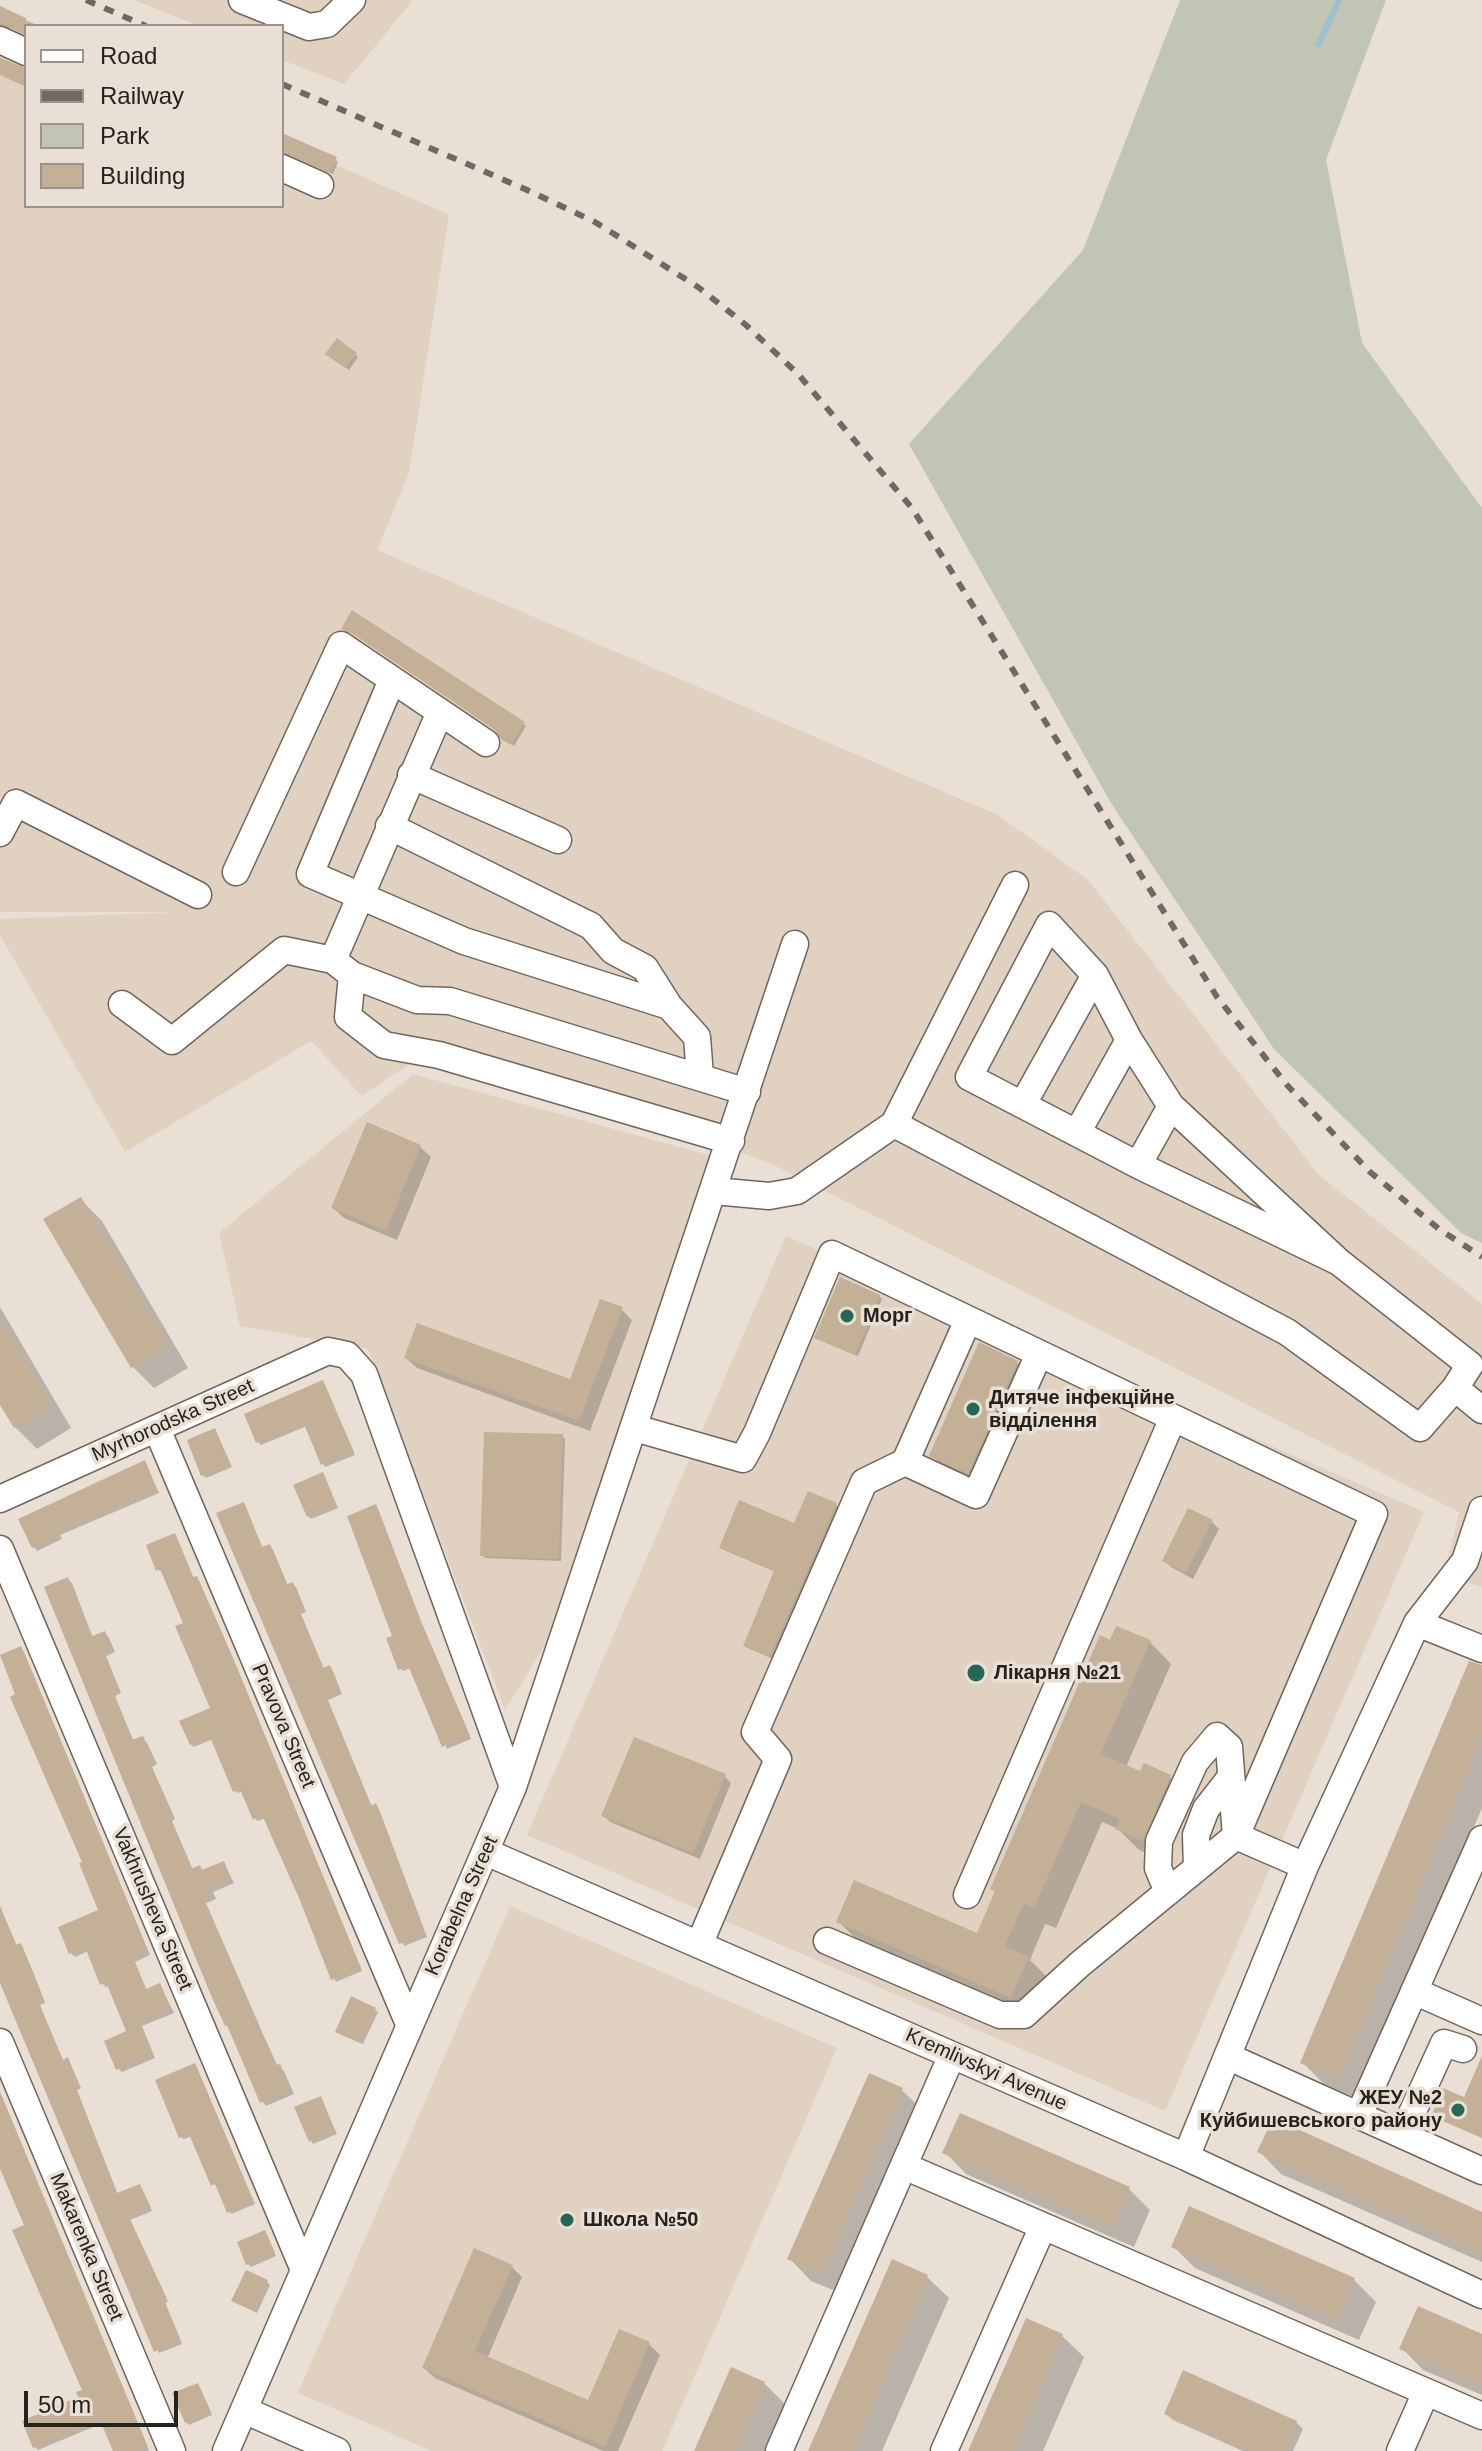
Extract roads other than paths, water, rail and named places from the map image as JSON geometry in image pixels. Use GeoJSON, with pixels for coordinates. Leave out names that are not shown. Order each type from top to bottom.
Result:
{"type":"FeatureCollection","features":[{"type":"Feature","properties":{"kind":"street"},"geometry":{"type":"LineString","coordinates":[[257,3],[309,27],[327,24],[352,0]]}},
{"type":"Feature","properties":{"kind":"street"},"geometry":{"type":"LineString","coordinates":[[0,40],[24,51]]}},
{"type":"Feature","properties":{"kind":"street"},"geometry":{"type":"LineString","coordinates":[[284,169],[320,185]]}},
{"type":"Feature","properties":{"kind":"street"},"geometry":{"type":"LineString","coordinates":[[236,872],[341,645],[486,743]]}},
{"type":"Feature","properties":{"kind":"street"},"geometry":{"type":"LineString","coordinates":[[392,680],[310,874],[464,941],[669,1006]]}},
{"type":"Feature","properties":{"kind":"street"},"geometry":{"type":"LineString","coordinates":[[440,712],[360,895],[343,967],[348,1017],[384,1045],[439,1055],[731,1141]]}},
{"type":"Feature","properties":{"kind":"street"},"geometry":{"type":"LineString","coordinates":[[411,775],[558,840]]}},
{"type":"Feature","properties":{"kind":"street"},"geometry":{"type":"LineString","coordinates":[[0,833],[16,803],[198,895]]}},
{"type":"Feature","properties":{"kind":"street"},"geometry":{"type":"LineString","coordinates":[[389,826],[591,926],[613,951],[645,968],[669,1006],[697,1037],[700,1076]]}},
{"type":"Feature","properties":{"kind":"street"},"geometry":{"type":"LineString","coordinates":[[714,1191],[769,1196],[797,1191],[894,1124],[1015,885]]}},
{"type":"Feature","properties":{"kind":"street"},"geometry":{"type":"LineString","coordinates":[[894,1124],[1287,1332],[1420,1428],[1455,1388],[1470,1365],[1339,1262],[1171,1106],[1129,1040],[1095,975],[1049,925],[969,1077],[1138,1165],[1339,1262]]}},
{"type":"Feature","properties":{"kind":"street","name":"Korabelna Street"},"geometry":{"type":"LineString","coordinates":[[226,2451],[513,1787],[795,944]]}},
{"type":"Feature","properties":{"kind":"street"},"geometry":{"type":"LineString","coordinates":[[122,1004],[172,1041],[284,950],[343,967],[417,1000],[450,1001],[747,1092]]}},
{"type":"Feature","properties":{"kind":"street"},"geometry":{"type":"LineString","coordinates":[[1023,1104],[1095,975]]}},
{"type":"Feature","properties":{"kind":"street"},"geometry":{"type":"LineString","coordinates":[[1077,1133],[1129,1040]]}},
{"type":"Feature","properties":{"kind":"street"},"geometry":{"type":"LineString","coordinates":[[1138,1165],[1171,1106]]}},
{"type":"Feature","properties":{"kind":"street"},"geometry":{"type":"LineString","coordinates":[[635,1428],[743,1459],[757,1433],[832,1254],[1374,1514],[1236,1836],[1080,1964],[1024,2015],[1000,2015],[827,1941]]}},
{"type":"Feature","properties":{"kind":"street"},"geometry":{"type":"LineString","coordinates":[[699,1945],[778,1759],[755,1732],[864,1482],[905,1462],[968,1320]]}},
{"type":"Feature","properties":{"kind":"street","name":"Myrhorodska Street"},"geometry":{"type":"LineString","coordinates":[[0,1499],[328,1351],[347,1355],[364,1374],[513,1787]]}},
{"type":"Feature","properties":{"kind":"street"},"geometry":{"type":"LineString","coordinates":[[905,1462],[976,1495],[1039,1354]]}},
{"type":"Feature","properties":{"kind":"street"},"geometry":{"type":"LineString","coordinates":[[1455,1388],[1482,1410]]}},
{"type":"Feature","properties":{"kind":"street"},"geometry":{"type":"LineString","coordinates":[[967,1895],[1173,1418]]}},
{"type":"Feature","properties":{"kind":"street","name":"Pravova Street"},"geometry":{"type":"LineString","coordinates":[[157,1429],[409,2024]]}},
{"type":"Feature","properties":{"kind":"street"},"geometry":{"type":"LineString","coordinates":[[1186,2157],[1305,1866],[1417,1623],[1465,1561],[1482,1510]]}},
{"type":"Feature","properties":{"kind":"street","name":"Vakhrusheva Street"},"geometry":{"type":"LineString","coordinates":[[0,1549],[304,2270]]}},
{"type":"Feature","properties":{"kind":"street"},"geometry":{"type":"LineString","coordinates":[[1417,1623],[1482,1649]]}},
{"type":"Feature","properties":{"kind":"street"},"geometry":{"type":"LineString","coordinates":[[1168,1892],[1158,1868],[1159,1841],[1195,1762],[1217,1736],[1229,1747],[1236,1836]]}},
{"type":"Feature","properties":{"kind":"street"},"geometry":{"type":"LineString","coordinates":[[1197,1868],[1196,1835],[1206,1809],[1231,1777]]}},
{"type":"Feature","properties":{"kind":"street"},"geometry":{"type":"LineString","coordinates":[[1236,1836],[1305,1866]]}},
{"type":"Feature","properties":{"kind":"street"},"geometry":{"type":"LineString","coordinates":[[1359,2115],[1482,1839]]}},
{"type":"Feature","properties":{"kind":"street","name":"Kremlivskyi Avenue"},"geometry":{"type":"LineString","coordinates":[[486,1852],[1186,2157],[1482,2295]]}},
{"type":"Feature","properties":{"kind":"street"},"geometry":{"type":"LineString","coordinates":[[1414,1991],[1482,2021]]}},
{"type":"Feature","properties":{"kind":"street","name":"Makarenka Street"},"geometry":{"type":"LineString","coordinates":[[0,2042],[172,2451]]}},
{"type":"Feature","properties":{"kind":"street"},"geometry":{"type":"LineString","coordinates":[[1402,2135],[1444,2043],[1463,2049]]}},
{"type":"Feature","properties":{"kind":"street"},"geometry":{"type":"LineString","coordinates":[[779,2451],[952,2055]]}},
{"type":"Feature","properties":{"kind":"street"},"geometry":{"type":"LineString","coordinates":[[1229,2057],[1482,2171]]}},
{"type":"Feature","properties":{"kind":"street"},"geometry":{"type":"LineString","coordinates":[[904,2166],[1482,2416]]}},
{"type":"Feature","properties":{"kind":"street"},"geometry":{"type":"LineString","coordinates":[[944,2451],[1043,2226]]}},
{"type":"Feature","properties":{"kind":"street"},"geometry":{"type":"LineString","coordinates":[[1400,2451],[1426,2392]]}},
{"type":"Feature","properties":{"kind":"street"},"geometry":{"type":"LineString","coordinates":[[244,2410],[337,2451]]}},
{"type":"Feature","properties":{"kind":"waterway"},"geometry":{"type":"LineString","coordinates":[[1319,44],[1339,0]]}},
{"type":"Feature","properties":{"kind":"railway"},"geometry":{"type":"LineString","coordinates":[[86,0],[141,24]]}},
{"type":"Feature","properties":{"kind":"railway"},"geometry":{"type":"LineString","coordinates":[[284,85],[595,222],[698,287],[746,325],[798,374],[912,508],[1217,997],[1287,1085],[1370,1172],[1439,1229],[1482,1257]]}},
{"type":"Feature","properties":{"kind":"place","name":"Морг"},"geometry":{"type":"Point","coordinates":[847,1316]}},
{"type":"Feature","properties":{"kind":"place","name":"Дитяче інфекційне відділення"},"geometry":{"type":"Point","coordinates":[973,1409]}},
{"type":"Feature","properties":{"kind":"place","name":"Лікарня №21"},"geometry":{"type":"Point","coordinates":[976,1673]}},
{"type":"Feature","properties":{"kind":"place","name":"ЖЕУ №2 Куйбишевського району"},"geometry":{"type":"Point","coordinates":[1458,2110]}},
{"type":"Feature","properties":{"kind":"place","name":"Школа №50"},"geometry":{"type":"Point","coordinates":[567,2220]}}]}
